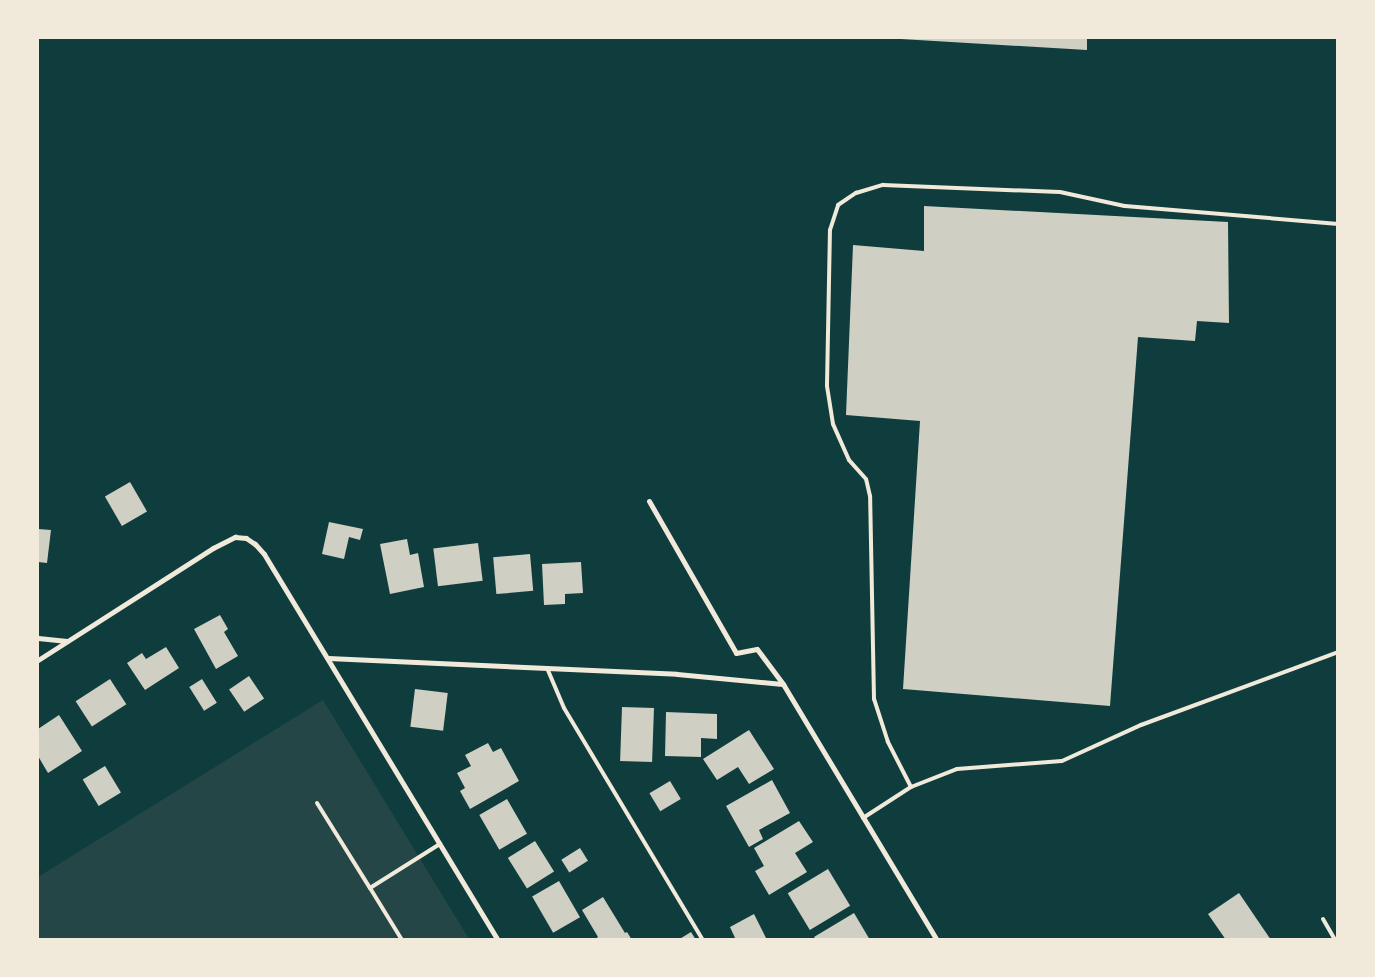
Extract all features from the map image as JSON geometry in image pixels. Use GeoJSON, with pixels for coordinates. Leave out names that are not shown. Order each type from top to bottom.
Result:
{"type":"FeatureCollection","features":[{"type":"Feature","properties":{"kind":"street"},"geometry":{"type":"LineString","coordinates":[[649,501],[736,653],[757,649],[783,684],[936,940]]}},
{"type":"Feature","properties":{"kind":"street"},"geometry":{"type":"LineString","coordinates":[[38,660],[213,548],[235,537],[246,538],[264,554],[498,940]]}},
{"type":"Feature","properties":{"kind":"street"},"geometry":{"type":"LineString","coordinates":[[38,638],[67,641]]}},
{"type":"Feature","properties":{"kind":"street"},"geometry":{"type":"LineString","coordinates":[[328,658],[677,674],[783,684]]}},
{"type":"Feature","properties":{"kind":"lane"},"geometry":{"type":"LineString","coordinates":[[911,787],[888,742],[874,699],[870,496],[866,479],[849,460],[833,424],[827,385],[830,230],[838,205],[856,193],[883,185],[1041,191],[1060,192],[1125,206],[1338,224]]}},
{"type":"Feature","properties":{"kind":"lane"},"geometry":{"type":"LineString","coordinates":[[863,818],[911,787],[957,769],[1062,761],[1141,725],[1338,652]]}},
{"type":"Feature","properties":{"kind":"lane"},"geometry":{"type":"LineString","coordinates":[[547,668],[564,708],[703,940]]}},
{"type":"Feature","properties":{"kind":"lane"},"geometry":{"type":"LineString","coordinates":[[317,803],[402,940]]}},
{"type":"Feature","properties":{"kind":"lane"},"geometry":{"type":"LineString","coordinates":[[370,888],[440,844]]}},
{"type":"Feature","properties":{"kind":"lane"},"geometry":{"type":"LineString","coordinates":[[1323,919],[1335,940]]}},
{"type":"Feature","properties":{"kind":"shaded area"},"geometry":{"type":"Polygon","coordinates":[[[323,700],[469,939],[38,940],[38,877],[323,700]]]}},
{"type":"Feature","properties":{"kind":"building"},"geometry":{"type":"Polygon","coordinates":[[[884,38],[1087,38],[1087,50],[884,38]]]}},
{"type":"Feature","properties":{"kind":"building"},"geometry":{"type":"Polygon","coordinates":[[[924,206],[1228,222],[1229,323],[1197,321],[1195,341],[1138,337],[1110,706],[903,689],[920,421],[846,415],[853,245],[924,251],[924,206]]]}},
{"type":"Feature","properties":{"kind":"building"},"geometry":{"type":"Polygon","coordinates":[[[130,482],[147,511],[122,526],[105,496],[130,482]]]}},
{"type":"Feature","properties":{"kind":"building"},"geometry":{"type":"Polygon","coordinates":[[[329,522],[363,529],[360,540],[349,537],[344,559],[322,554],[329,522]]]}},
{"type":"Feature","properties":{"kind":"building"},"geometry":{"type":"Polygon","coordinates":[[[38,529],[51,530],[47,563],[38,562],[38,529]]]}},
{"type":"Feature","properties":{"kind":"building"},"geometry":{"type":"Polygon","coordinates":[[[407,539],[410,555],[418,553],[424,587],[390,594],[380,544],[407,539]]]}},
{"type":"Feature","properties":{"kind":"building"},"geometry":{"type":"Polygon","coordinates":[[[478,543],[483,581],[438,586],[433,548],[478,543]]]}},
{"type":"Feature","properties":{"kind":"building"},"geometry":{"type":"Polygon","coordinates":[[[530,554],[533,591],[496,594],[493,557],[530,554]]]}},
{"type":"Feature","properties":{"kind":"building"},"geometry":{"type":"Polygon","coordinates":[[[581,562],[583,593],[565,594],[565,604],[544,605],[542,564],[581,562]]]}},
{"type":"Feature","properties":{"kind":"building"},"geometry":{"type":"Polygon","coordinates":[[[220,615],[228,629],[224,632],[238,656],[216,669],[194,629],[220,615]]]}},
{"type":"Feature","properties":{"kind":"building"},"geometry":{"type":"Polygon","coordinates":[[[166,647],[179,668],[145,690],[127,663],[142,653],[146,659],[166,647]]]}},
{"type":"Feature","properties":{"kind":"building"},"geometry":{"type":"Polygon","coordinates":[[[249,676],[264,698],[244,712],[229,689],[249,676]]]}},
{"type":"Feature","properties":{"kind":"building"},"geometry":{"type":"Polygon","coordinates":[[[110,679],[126,704],[92,726],[76,701],[110,679]]]}},
{"type":"Feature","properties":{"kind":"building"},"geometry":{"type":"Polygon","coordinates":[[[202,679],[217,703],[204,711],[189,687],[202,679]]]}},
{"type":"Feature","properties":{"kind":"building"},"geometry":{"type":"Polygon","coordinates":[[[415,689],[448,693],[443,731],[410,727],[415,689]]]}},
{"type":"Feature","properties":{"kind":"building"},"geometry":{"type":"Polygon","coordinates":[[[622,707],[654,708],[652,762],[620,761],[622,707]]]}},
{"type":"Feature","properties":{"kind":"building"},"geometry":{"type":"Polygon","coordinates":[[[666,712],[717,714],[717,739],[701,738],[701,757],[665,756],[666,712]]]}},
{"type":"Feature","properties":{"kind":"building"},"geometry":{"type":"Polygon","coordinates":[[[59,715],[82,751],[48,773],[38,756],[38,729],[59,715]]]}},
{"type":"Feature","properties":{"kind":"building"},"geometry":{"type":"Polygon","coordinates":[[[749,730],[774,769],[749,784],[738,767],[717,780],[703,759],[749,730]]]}},
{"type":"Feature","properties":{"kind":"building"},"geometry":{"type":"Polygon","coordinates":[[[488,743],[493,752],[501,748],[519,781],[470,809],[460,791],[465,788],[457,773],[471,766],[465,755],[488,743]]]}},
{"type":"Feature","properties":{"kind":"building"},"geometry":{"type":"Polygon","coordinates":[[[105,766],[121,793],[99,806],[83,779],[105,766]]]}},
{"type":"Feature","properties":{"kind":"building"},"geometry":{"type":"Polygon","coordinates":[[[772,780],[790,813],[759,830],[763,839],[749,847],[726,806],[772,780]]]}},
{"type":"Feature","properties":{"kind":"building"},"geometry":{"type":"Polygon","coordinates":[[[670,781],[681,799],[660,811],[649,793],[670,781]]]}},
{"type":"Feature","properties":{"kind":"building"},"geometry":{"type":"Polygon","coordinates":[[[507,799],[527,834],[499,850],[479,815],[507,799]]]}},
{"type":"Feature","properties":{"kind":"building"},"geometry":{"type":"Polygon","coordinates":[[[799,821],[813,842],[795,853],[807,872],[769,895],[755,871],[764,866],[754,848],[799,821]]]}},
{"type":"Feature","properties":{"kind":"building"},"geometry":{"type":"Polygon","coordinates":[[[535,841],[554,872],[527,888],[508,858],[535,841]]]}},
{"type":"Feature","properties":{"kind":"building"},"geometry":{"type":"Polygon","coordinates":[[[580,848],[588,861],[569,872],[561,860],[580,848]]]}},
{"type":"Feature","properties":{"kind":"building"},"geometry":{"type":"Polygon","coordinates":[[[828,869],[850,906],[810,930],[788,893],[828,869]]]}},
{"type":"Feature","properties":{"kind":"building"},"geometry":{"type":"Polygon","coordinates":[[[559,881],[580,917],[553,933],[532,896],[559,881]]]}},
{"type":"Feature","properties":{"kind":"building"},"geometry":{"type":"Polygon","coordinates":[[[1239,893],[1271,940],[1226,940],[1208,914],[1239,893]]]}},
{"type":"Feature","properties":{"kind":"building"},"geometry":{"type":"Polygon","coordinates":[[[603,897],[625,933],[627,932],[632,940],[594,940],[598,937],[582,910],[603,897]]]}},
{"type":"Feature","properties":{"kind":"building"},"geometry":{"type":"Polygon","coordinates":[[[854,913],[870,940],[816,940],[814,937],[854,913]]]}},
{"type":"Feature","properties":{"kind":"building"},"geometry":{"type":"Polygon","coordinates":[[[754,914],[766,938],[736,940],[730,927],[754,914]]]}},
{"type":"Feature","properties":{"kind":"building"},"geometry":{"type":"Polygon","coordinates":[[[691,932],[696,940],[678,940],[691,932]]]}}]}
